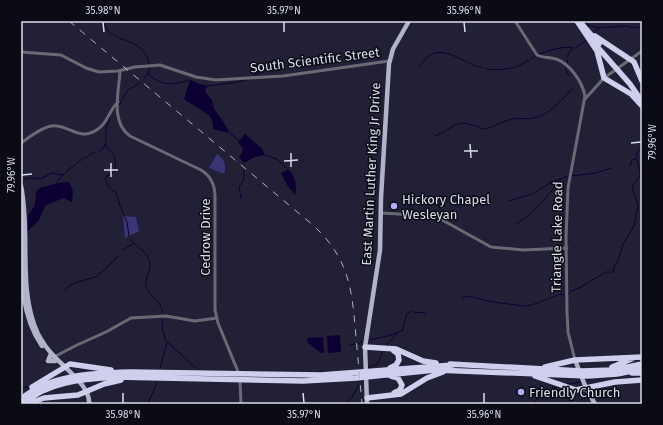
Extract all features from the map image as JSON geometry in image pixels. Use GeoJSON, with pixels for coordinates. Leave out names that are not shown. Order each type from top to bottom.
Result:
{"type":"FeatureCollection","features":[{"type":"Feature","properties":{"kind":"highway"},"geometry":{"type":"LineString","coordinates":[[579,22],[598,39],[632,61],[642,81]]}},
{"type":"Feature","properties":{"kind":"highway"},"geometry":{"type":"LineString","coordinates":[[579,22],[597,51],[604,78],[631,94],[642,106]]}},
{"type":"Feature","properties":{"kind":"highway"},"geometry":{"type":"LineString","coordinates":[[579,22],[631,82],[642,97]]}},
{"type":"Feature","properties":{"kind":"highway"},"geometry":{"type":"LineString","coordinates":[[579,22],[630,84],[642,102]]}},
{"type":"Feature","properties":{"kind":"highway"},"geometry":{"type":"LineString","coordinates":[[632,61],[636,55]]}},
{"type":"Feature","properties":{"kind":"highway"},"geometry":{"type":"LineString","coordinates":[[365,348],[391,348],[402,351],[423,361],[453,365],[590,371],[642,364]]}},
{"type":"Feature","properties":{"kind":"highway"},"geometry":{"type":"LineString","coordinates":[[365,348],[389,349],[398,354],[399,360],[396,366],[384,372]]}},
{"type":"Feature","properties":{"kind":"highway"},"geometry":{"type":"LineString","coordinates":[[519,368],[547,367],[575,360],[630,358],[642,356]]}},
{"type":"Feature","properties":{"kind":"highway"},"geometry":{"type":"LineString","coordinates":[[590,371],[612,367],[642,356]]}},
{"type":"Feature","properties":{"kind":"highway"},"geometry":{"type":"LineString","coordinates":[[21,397],[31,387],[69,365],[74,364],[131,372]]}},
{"type":"Feature","properties":{"kind":"highway"},"geometry":{"type":"LineString","coordinates":[[23,404],[40,392],[62,385],[102,378],[303,381],[453,365]]}},
{"type":"Feature","properties":{"kind":"highway"},"geometry":{"type":"LineString","coordinates":[[602,375],[642,369]]}},
{"type":"Feature","properties":{"kind":"highway"},"geometry":{"type":"LineString","coordinates":[[384,372],[457,370],[577,376],[642,373]]}},
{"type":"Feature","properties":{"kind":"highway"},"geometry":{"type":"LineString","coordinates":[[367,399],[401,394],[431,376],[457,370]]}},
{"type":"Feature","properties":{"kind":"highway"},"geometry":{"type":"LineString","coordinates":[[21,397],[38,387],[60,380],[96,374],[131,372],[356,375]]}},
{"type":"Feature","properties":{"kind":"highway"},"geometry":{"type":"LineString","coordinates":[[367,399],[392,394],[400,390],[402,385],[398,378],[384,372]]}},
{"type":"Feature","properties":{"kind":"highway"},"geometry":{"type":"LineString","coordinates":[[511,373],[543,378],[574,390],[615,382],[642,380]]}},
{"type":"Feature","properties":{"kind":"highway"},"geometry":{"type":"LineString","coordinates":[[27,404],[44,398],[74,396],[85,393],[109,382],[137,378]]}},
{"type":"Feature","properties":{"kind":"main road","name":"East Martin Luther King Jr Drive"},"geometry":{"type":"LineString","coordinates":[[367,399],[365,348],[380,250],[389,61],[394,47],[409,21]]}},
{"type":"Feature","properties":{"kind":"main road"},"geometry":{"type":"LineString","coordinates":[[21,186],[24,204],[29,312]]}},
{"type":"Feature","properties":{"kind":"main road"},"geometry":{"type":"LineString","coordinates":[[21,211],[22,266],[29,312],[40,338],[55,358],[80,384],[89,404]]}},
{"type":"Feature","properties":{"kind":"main road"},"geometry":{"type":"LineString","coordinates":[[21,314],[29,312]]}},
{"type":"Feature","properties":{"kind":"main road","name":"Triangle Lake Road"},"geometry":{"type":"LineString","coordinates":[[575,360],[586,388],[595,404]]}},
{"type":"Feature","properties":{"kind":"street"},"geometry":{"type":"LineString","coordinates":[[515,21],[537,55],[557,60],[569,68],[582,87],[585,99]]}},
{"type":"Feature","properties":{"kind":"street"},"geometry":{"type":"LineString","coordinates":[[636,55],[642,50]]}},
{"type":"Feature","properties":{"kind":"street","name":"South Scientific Street"},"geometry":{"type":"LineString","coordinates":[[21,52],[59,54],[93,71],[120,71],[149,65],[161,65],[196,77],[216,80],[279,77],[389,61]]}},
{"type":"Feature","properties":{"kind":"street"},"geometry":{"type":"LineString","coordinates":[[585,99],[604,78],[614,70],[632,61]]}},
{"type":"Feature","properties":{"kind":"street","name":"Cedrow Drive"},"geometry":{"type":"LineString","coordinates":[[120,71],[118,102],[119,122],[121,128],[127,134],[201,170],[209,177],[213,184],[215,197],[215,300],[217,318],[238,370],[241,404]]}},
{"type":"Feature","properties":{"kind":"street","name":"Triangle Lake Road"},"geometry":{"type":"LineString","coordinates":[[575,360],[570,343],[567,321],[568,181],[585,99]]}},
{"type":"Feature","properties":{"kind":"street"},"geometry":{"type":"LineString","coordinates":[[21,143],[50,126],[60,126],[80,134],[92,132],[102,125],[118,102]]}},
{"type":"Feature","properties":{"kind":"street"},"geometry":{"type":"LineString","coordinates":[[381,213],[435,216],[491,246],[523,250],[567,248]]}},
{"type":"Feature","properties":{"kind":"street"},"geometry":{"type":"LineString","coordinates":[[55,358],[130,318],[166,316],[195,321],[217,318]]}},
{"type":"Feature","properties":{"kind":"shaded area"},"geometry":{"type":"Polygon","coordinates":[[[190,80],[209,86],[205,89],[206,93],[212,100],[214,109],[229,133],[213,129],[213,122],[210,117],[184,99],[190,80]]]}},
{"type":"Feature","properties":{"kind":"shaded area"},"geometry":{"type":"Polygon","coordinates":[[[245,134],[262,149],[265,155],[255,157],[244,163],[239,157],[243,149],[238,142],[245,134]]]}},
{"type":"Feature","properties":{"kind":"shaded area"},"geometry":{"type":"Polygon","coordinates":[[[217,154],[224,162],[224,174],[209,168],[217,154]]]}},
{"type":"Feature","properties":{"kind":"shaded area"},"geometry":{"type":"Polygon","coordinates":[[[287,170],[290,171],[295,180],[295,195],[287,185],[281,173],[287,170]]]}},
{"type":"Feature","properties":{"kind":"shaded area"},"geometry":{"type":"Polygon","coordinates":[[[69,182],[73,191],[72,202],[63,198],[45,206],[39,220],[28,231],[28,216],[35,205],[36,192],[39,188],[69,182]]]}},
{"type":"Feature","properties":{"kind":"shaded area"},"geometry":{"type":"Polygon","coordinates":[[[123,216],[136,217],[139,231],[125,238],[123,216]]]}},
{"type":"Feature","properties":{"kind":"shaded area"},"geometry":{"type":"Polygon","coordinates":[[[340,335],[341,352],[328,353],[327,336],[340,335]]]}},
{"type":"Feature","properties":{"kind":"shaded area"},"geometry":{"type":"Polygon","coordinates":[[[323,337],[324,353],[321,353],[307,342],[307,338],[323,337]]]}},
{"type":"Feature","properties":{"kind":"waterway"},"geometry":{"type":"LineString","coordinates":[[103,21],[107,30],[112,34],[143,50],[149,65]]}},
{"type":"Feature","properties":{"kind":"waterway"},"geometry":{"type":"LineString","coordinates":[[586,21],[588,25],[599,28],[623,26],[637,28],[642,26]]}},
{"type":"Feature","properties":{"kind":"waterway"},"geometry":{"type":"LineString","coordinates":[[594,34],[598,29]]}},
{"type":"Feature","properties":{"kind":"waterway"},"geometry":{"type":"LineString","coordinates":[[575,48],[587,40]]}},
{"type":"Feature","properties":{"kind":"waterway"},"geometry":{"type":"LineString","coordinates":[[539,54],[561,48],[573,48]]}},
{"type":"Feature","properties":{"kind":"waterway"},"geometry":{"type":"LineString","coordinates":[[567,57],[572,48]]}},
{"type":"Feature","properties":{"kind":"waterway"},"geometry":{"type":"LineString","coordinates":[[420,66],[426,58],[440,52],[447,53],[483,68]]}},
{"type":"Feature","properties":{"kind":"waterway"},"geometry":{"type":"LineString","coordinates":[[486,69],[500,70],[512,68],[535,56]]}},
{"type":"Feature","properties":{"kind":"waterway"},"geometry":{"type":"LineString","coordinates":[[567,63],[568,59]]}},
{"type":"Feature","properties":{"kind":"waterway"},"geometry":{"type":"LineString","coordinates":[[566,66],[566,70],[569,75]]}},
{"type":"Feature","properties":{"kind":"waterway"},"geometry":{"type":"LineString","coordinates":[[254,75],[259,73],[261,69],[276,67]]}},
{"type":"Feature","properties":{"kind":"waterway"},"geometry":{"type":"LineString","coordinates":[[149,68],[149,75],[159,82],[173,84],[189,80]]}},
{"type":"Feature","properties":{"kind":"waterway"},"geometry":{"type":"LineString","coordinates":[[144,79],[148,73]]}},
{"type":"Feature","properties":{"kind":"waterway"},"geometry":{"type":"LineString","coordinates":[[237,82],[247,80]]}},
{"type":"Feature","properties":{"kind":"waterway"},"geometry":{"type":"LineString","coordinates":[[209,86],[236,82]]}},
{"type":"Feature","properties":{"kind":"waterway"},"geometry":{"type":"LineString","coordinates":[[119,105],[128,90],[140,83]]}},
{"type":"Feature","properties":{"kind":"waterway"},"geometry":{"type":"LineString","coordinates":[[485,129],[512,119],[531,119],[545,114],[572,89]]}},
{"type":"Feature","properties":{"kind":"waterway"},"geometry":{"type":"LineString","coordinates":[[106,140],[106,128],[110,117]]}},
{"type":"Feature","properties":{"kind":"waterway"},"geometry":{"type":"LineString","coordinates":[[435,136],[461,123],[474,125],[483,129]]}},
{"type":"Feature","properties":{"kind":"waterway"},"geometry":{"type":"LineString","coordinates":[[229,132],[239,141]]}},
{"type":"Feature","properties":{"kind":"waterway"},"geometry":{"type":"LineString","coordinates":[[99,151],[104,147],[106,141]]}},
{"type":"Feature","properties":{"kind":"waterway"},"geometry":{"type":"LineString","coordinates":[[105,145],[115,158],[115,171],[105,179],[110,189],[116,192],[127,222],[129,236]]}},
{"type":"Feature","properties":{"kind":"waterway"},"geometry":{"type":"LineString","coordinates":[[613,272],[623,244],[634,226],[638,205],[632,188],[640,176],[637,154],[642,146]]}},
{"type":"Feature","properties":{"kind":"waterway"},"geometry":{"type":"LineString","coordinates":[[85,158],[95,152]]}},
{"type":"Feature","properties":{"kind":"waterway"},"geometry":{"type":"LineString","coordinates":[[264,155],[277,159],[288,170]]}},
{"type":"Feature","properties":{"kind":"waterway"},"geometry":{"type":"LineString","coordinates":[[78,162],[84,158]]}},
{"type":"Feature","properties":{"kind":"waterway"},"geometry":{"type":"LineString","coordinates":[[629,165],[631,165],[632,160],[636,159]]}},
{"type":"Feature","properties":{"kind":"waterway"},"geometry":{"type":"LineString","coordinates":[[66,172],[77,163]]}},
{"type":"Feature","properties":{"kind":"waterway"},"geometry":{"type":"LineString","coordinates":[[571,176],[596,173],[611,168]]}},
{"type":"Feature","properties":{"kind":"waterway"},"geometry":{"type":"LineString","coordinates":[[241,198],[239,187],[244,180],[244,170]]}},
{"type":"Feature","properties":{"kind":"waterway"},"geometry":{"type":"LineString","coordinates":[[24,179],[40,179],[52,173],[61,175],[64,174]]}},
{"type":"Feature","properties":{"kind":"waterway"},"geometry":{"type":"LineString","coordinates":[[56,183],[63,175]]}},
{"type":"Feature","properties":{"kind":"waterway"},"geometry":{"type":"LineString","coordinates":[[508,201],[532,194],[550,183],[568,176]]}},
{"type":"Feature","properties":{"kind":"waterway"},"geometry":{"type":"LineString","coordinates":[[516,224],[529,215],[545,199],[559,181]]}},
{"type":"Feature","properties":{"kind":"waterway"},"geometry":{"type":"LineString","coordinates":[[131,239],[144,252],[150,261],[146,288],[157,301],[163,312]]}},
{"type":"Feature","properties":{"kind":"waterway"},"geometry":{"type":"LineString","coordinates":[[123,250],[133,244]]}},
{"type":"Feature","properties":{"kind":"waterway"},"geometry":{"type":"LineString","coordinates":[[65,290],[76,282],[97,276],[118,256]]}},
{"type":"Feature","properties":{"kind":"waterway"},"geometry":{"type":"LineString","coordinates":[[569,294],[571,291],[606,272],[611,272]]}},
{"type":"Feature","properties":{"kind":"waterway"},"geometry":{"type":"LineString","coordinates":[[462,298],[468,296],[493,302],[524,306],[532,305],[561,294],[564,295]]}},
{"type":"Feature","properties":{"kind":"waterway"},"geometry":{"type":"LineString","coordinates":[[386,346],[398,332],[402,331],[407,314],[412,311]]}},
{"type":"Feature","properties":{"kind":"waterway"},"geometry":{"type":"LineString","coordinates":[[414,312],[425,313]]}},
{"type":"Feature","properties":{"kind":"waterway"},"geometry":{"type":"LineString","coordinates":[[163,320],[162,327],[165,340],[196,368]]}},
{"type":"Feature","properties":{"kind":"waterway"},"geometry":{"type":"LineString","coordinates":[[370,340],[398,332]]}},
{"type":"Feature","properties":{"kind":"waterway"},"geometry":{"type":"LineString","coordinates":[[358,343],[362,342]]}},
{"type":"Feature","properties":{"kind":"waterway"},"geometry":{"type":"LineString","coordinates":[[160,368],[167,343]]}},
{"type":"Feature","properties":{"kind":"waterway"},"geometry":{"type":"LineString","coordinates":[[350,345],[355,344]]}},
{"type":"Feature","properties":{"kind":"waterway"},"geometry":{"type":"LineString","coordinates":[[370,370],[369,367],[377,364],[383,351]]}},
{"type":"Feature","properties":{"kind":"waterway"},"geometry":{"type":"LineString","coordinates":[[586,380],[591,380]]}},
{"type":"Feature","properties":{"kind":"waterway"},"geometry":{"type":"LineString","coordinates":[[148,404],[157,382]]}},
{"type":"Feature","properties":{"kind":"waterway"},"geometry":{"type":"LineString","coordinates":[[567,383],[570,384],[581,382]]}},
{"type":"Feature","properties":{"kind":"waterway"},"geometry":{"type":"LineString","coordinates":[[344,404],[352,397],[359,385]]}},
{"type":"Feature","properties":{"kind":"waterway"},"geometry":{"type":"LineString","coordinates":[[21,388],[28,387]]}},
{"type":"Feature","properties":{"kind":"waterway"},"geometry":{"type":"LineString","coordinates":[[552,388],[557,387]]}},
{"type":"Feature","properties":{"kind":"waterway"},"geometry":{"type":"LineString","coordinates":[[532,404],[544,393],[549,391]]}},
{"type":"Feature","properties":{"kind":"waterway"},"geometry":{"type":"LineString","coordinates":[[581,401],[586,393]]}},
{"type":"Feature","properties":{"kind":"railway"},"geometry":{"type":"LineString","coordinates":[[69,21],[314,226],[326,239],[342,264],[350,290],[355,320],[362,404]]}},
{"type":"Feature","properties":{"kind":"place","name":"Hickory Chapel Wesleyan"},"geometry":{"type":"Point","coordinates":[394,206]}},
{"type":"Feature","properties":{"kind":"place","name":"Friendly Church"},"geometry":{"type":"Point","coordinates":[521,392]}}]}
